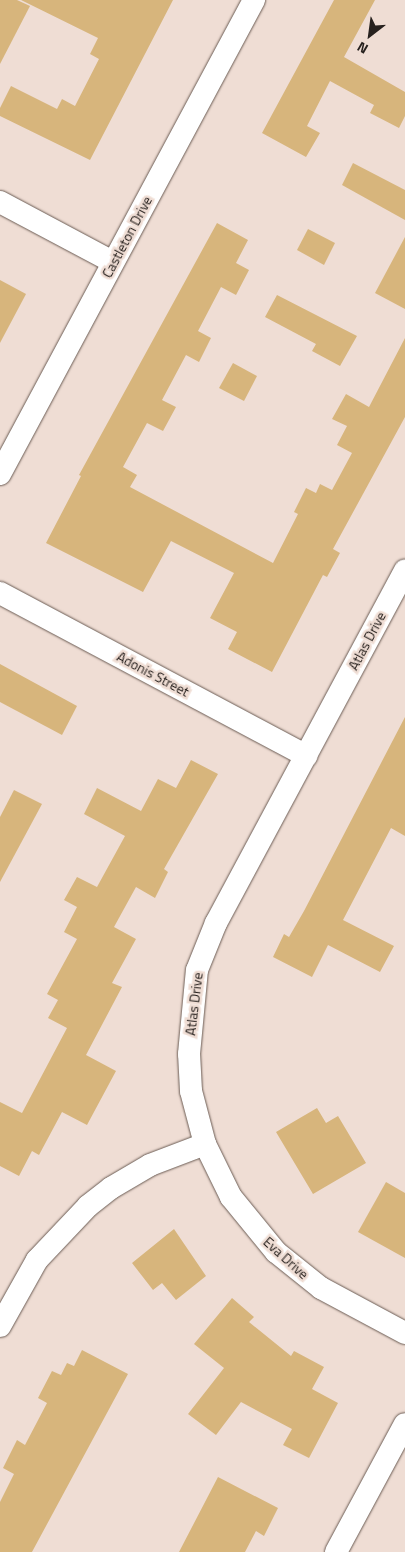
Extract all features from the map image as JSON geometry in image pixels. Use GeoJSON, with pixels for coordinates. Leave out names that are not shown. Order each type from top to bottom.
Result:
{"type":"FeatureCollection","features":[{"type":"Feature","properties":{"kind":"street","name":"Castleton Drive"},"geometry":{"type":"LineString","coordinates":[[0,474],[254,0]]}},
{"type":"Feature","properties":{"kind":"street"},"geometry":{"type":"LineString","coordinates":[[0,202],[113,262]]}},
{"type":"Feature","properties":{"kind":"street","name":"Atlas Drive"},"geometry":{"type":"LineString","coordinates":[[205,1144],[191,1091],[189,1054],[197,970],[216,923],[405,570]]}},
{"type":"Feature","properties":{"kind":"street","name":"Adonis Street"},"geometry":{"type":"LineString","coordinates":[[0,593],[306,756]]}},
{"type":"Feature","properties":{"kind":"street"},"geometry":{"type":"LineString","coordinates":[[0,1326],[37,1260],[88,1206],[112,1188],[150,1165],[205,1144]]}},
{"type":"Feature","properties":{"kind":"street","name":"Eva Drive"},"geometry":{"type":"LineString","coordinates":[[205,1144],[231,1197],[276,1252],[321,1288],[405,1333]]}},
{"type":"Feature","properties":{"kind":"street"},"geometry":{"type":"LineString","coordinates":[[336,1552],[405,1424]]}},
{"type":"Feature","properties":{"kind":"building"},"geometry":{"type":"Polygon","coordinates":[[[0,0],[17,0],[30,6],[0,64],[0,0]]]}},
{"type":"Feature","properties":{"kind":"building"},"geometry":{"type":"Polygon","coordinates":[[[21,0],[173,0],[90,160],[0,116],[0,108],[11,86],[57,109],[62,99],[75,106],[99,59],[90,54],[98,38],[21,0]]]}},
{"type":"Feature","properties":{"kind":"building"},"geometry":{"type":"Polygon","coordinates":[[[334,0],[375,0],[344,57],[405,92],[405,116],[399,128],[370,113],[374,105],[330,81],[307,126],[320,133],[306,157],[262,133],[334,0]]]}},
{"type":"Feature","properties":{"kind":"building"},"geometry":{"type":"Polygon","coordinates":[[[353,163],[405,190],[405,220],[342,185],[353,163]]]}},
{"type":"Feature","properties":{"kind":"building"},"geometry":{"type":"Polygon","coordinates":[[[217,223],[248,240],[236,263],[249,270],[236,295],[221,287],[198,331],[211,338],[199,362],[186,355],[162,400],[176,407],[163,431],[147,423],[123,467],[137,475],[130,487],[273,563],[298,514],[294,512],[306,488],[316,493],[320,484],[332,490],[352,453],[337,445],[347,426],[332,419],[346,394],[369,407],[405,338],[405,417],[333,549],[340,553],[327,577],[323,575],[272,672],[228,649],[237,632],[210,618],[234,573],[171,541],[143,592],[46,543],[81,476],[79,475],[217,223]]]}},
{"type":"Feature","properties":{"kind":"building"},"geometry":{"type":"Polygon","coordinates":[[[308,229],[335,243],[324,265],[297,250],[308,229]]]}},
{"type":"Feature","properties":{"kind":"building"},"geometry":{"type":"Polygon","coordinates":[[[405,237],[405,309],[375,293],[405,237]]]}},
{"type":"Feature","properties":{"kind":"building"},"geometry":{"type":"Polygon","coordinates":[[[0,280],[26,294],[0,343],[0,280]]]}},
{"type":"Feature","properties":{"kind":"building"},"geometry":{"type":"Polygon","coordinates":[[[277,295],[357,336],[340,366],[312,351],[316,344],[265,317],[277,295]]]}},
{"type":"Feature","properties":{"kind":"building"},"geometry":{"type":"Polygon","coordinates":[[[233,363],[257,376],[244,401],[219,388],[233,363]]]}},
{"type":"Feature","properties":{"kind":"building"},"geometry":{"type":"Polygon","coordinates":[[[0,664],[77,706],[62,735],[0,702],[0,664]]]}},
{"type":"Feature","properties":{"kind":"building"},"geometry":{"type":"Polygon","coordinates":[[[405,717],[405,836],[391,828],[343,920],[394,946],[380,972],[328,945],[312,977],[273,957],[284,934],[289,937],[304,911],[405,717]]]}},
{"type":"Feature","properties":{"kind":"building"},"geometry":{"type":"Polygon","coordinates":[[[191,760],[218,774],[164,869],[168,872],[155,898],[136,887],[114,927],[136,939],[112,983],[122,987],[86,1055],[116,1071],[87,1125],[62,1112],[39,1155],[32,1151],[19,1176],[0,1166],[0,1102],[22,1113],[67,1028],[48,1018],[58,1000],[47,994],[77,939],[64,932],[77,907],[64,900],[77,877],[97,887],[125,836],[84,814],[97,788],[141,811],[158,779],[176,788],[191,760]]]}},
{"type":"Feature","properties":{"kind":"building"},"geometry":{"type":"Polygon","coordinates":[[[14,790],[42,804],[0,882],[0,817],[14,790]]]}},
{"type":"Feature","properties":{"kind":"building"},"geometry":{"type":"Polygon","coordinates":[[[317,1108],[326,1123],[338,1116],[366,1163],[313,1194],[276,1132],[317,1108]]]}},
{"type":"Feature","properties":{"kind":"building"},"geometry":{"type":"Polygon","coordinates":[[[386,1182],[405,1193],[405,1258],[358,1232],[386,1182]]]}},
{"type":"Feature","properties":{"kind":"building"},"geometry":{"type":"Polygon","coordinates":[[[174,1229],[206,1276],[176,1300],[162,1283],[153,1290],[132,1263],[174,1229]]]}},
{"type":"Feature","properties":{"kind":"building"},"geometry":{"type":"Polygon","coordinates":[[[232,1298],[254,1317],[249,1322],[291,1356],[294,1351],[324,1367],[312,1389],[338,1403],[309,1458],[283,1445],[292,1429],[241,1402],[216,1435],[188,1414],[224,1368],[194,1344],[232,1298]]]}},
{"type":"Feature","properties":{"kind":"building"},"geometry":{"type":"Polygon","coordinates":[[[82,1350],[128,1374],[32,1552],[0,1552],[0,1502],[14,1474],[3,1468],[17,1440],[25,1445],[47,1403],[38,1398],[52,1371],[61,1375],[67,1363],[74,1366],[82,1350]]]}},
{"type":"Feature","properties":{"kind":"building"},"geometry":{"type":"Polygon","coordinates":[[[218,1477],[278,1508],[264,1536],[256,1531],[245,1552],[179,1552],[218,1477]]]}}]}
